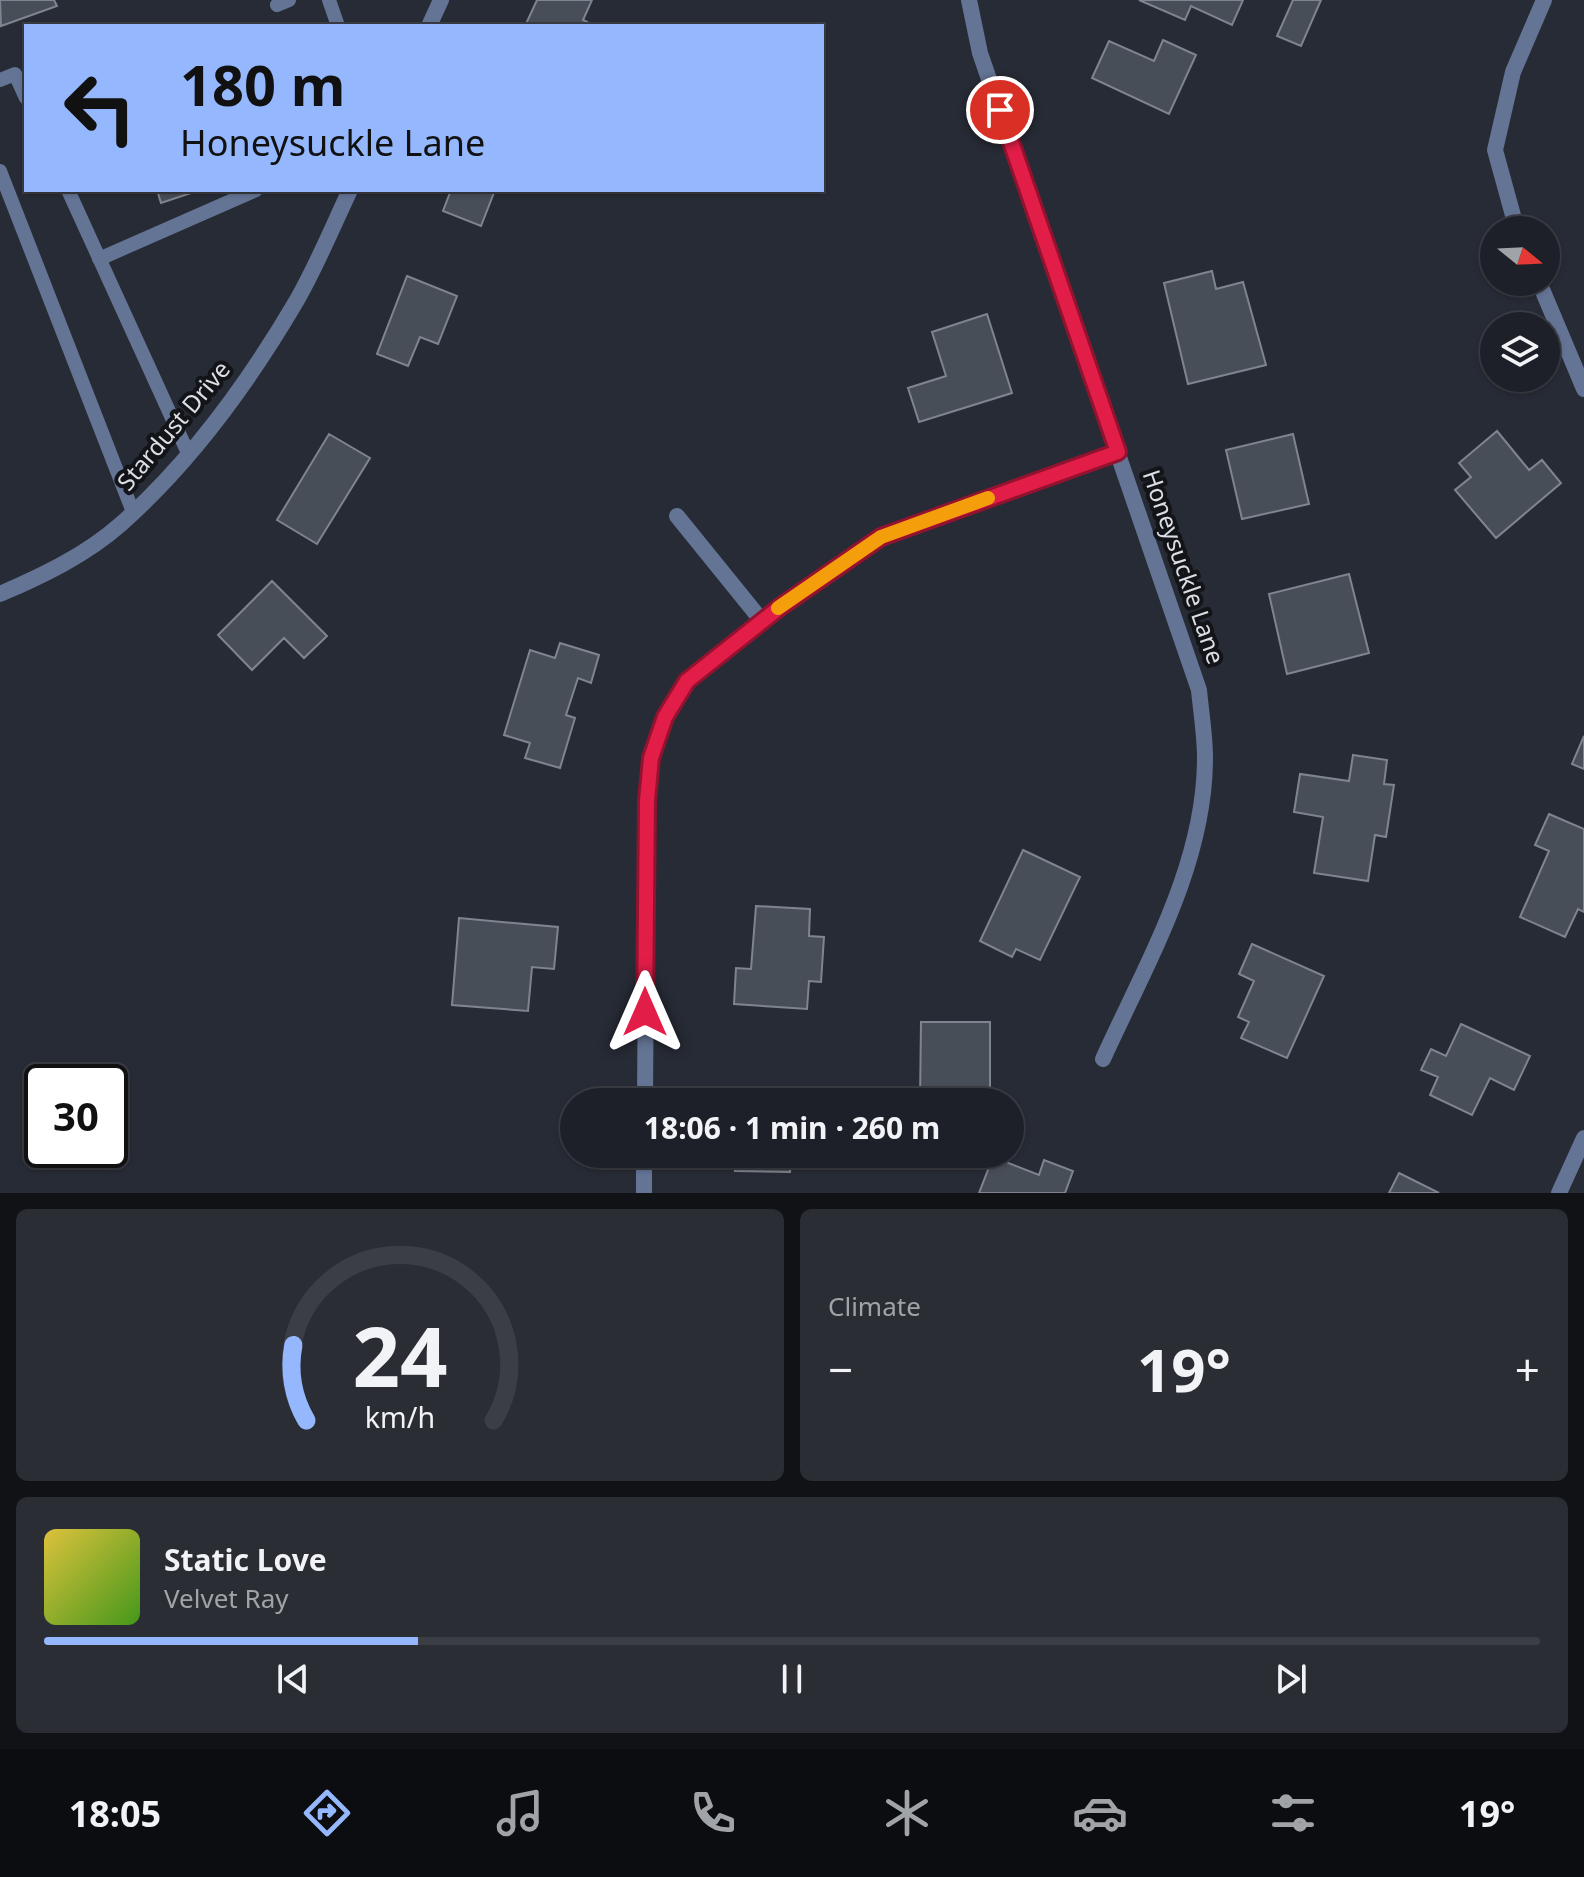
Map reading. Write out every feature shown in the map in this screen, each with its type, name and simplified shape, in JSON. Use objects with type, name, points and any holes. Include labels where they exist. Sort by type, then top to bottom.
[{"type":"street","name":"Honeysuckle Lane","points":[[969,0],[980,53],[1199,690],[1205,758],[1200,814],[1180,891],[1103,1059]]},
{"type":"street","points":[[1513,216],[1495,150],[1513,72],[1544,0]]},
{"type":"street","points":[[430,24],[438,1]]},
{"type":"street","name":"Stardust Drive","points":[[0,594],[52,572],[120,526],[188,453],[235,398],[298,297],[349,192]]},
{"type":"street","points":[[1545,296],[1584,389]]},
{"type":"street","points":[[645,1088],[647,801],[651,758],[665,717],[687,681],[762,621],[881,537],[1118,452]]},
{"type":"street","points":[[677,516],[762,621]]},
{"type":"street","points":[[1559,1193],[1584,1138]]},
{"type":"street","points":[[644,1168],[644,1193]]},
{"type":"lane","points":[[329,0],[337,24]]},
{"type":"lane","points":[[0,80],[15,74],[24,94]]},
{"type":"lane","points":[[0,171],[133,512]]},
{"type":"lane","points":[[69,192],[188,453]]},
{"type":"lane","points":[[99,259],[251,192]]},
{"type":"building","points":[[0,0],[54,0],[57,6],[1,26]]},
{"type":"building","points":[[537,0],[592,0],[583,20],[591,24],[526,24]]},
{"type":"building","points":[[1139,0],[1243,0],[1232,25],[1191,6],[1185,20]]},
{"type":"building","points":[[1293,0],[1321,0],[1301,46],[1277,36]]},
{"type":"building","points":[[1163,40],[1196,55],[1169,114],[1092,78],[1109,41],[1154,61]]},
{"type":"building","points":[[158,192],[194,192],[161,203]]},
{"type":"building","points":[[450,192],[494,192],[481,226],[443,211]]},
{"type":"building","points":[[1212,271],[1216,289],[1243,282],[1266,365],[1188,384],[1164,283]]},
{"type":"building","points":[[407,276],[457,296],[438,344],[420,337],[408,366],[377,354]]},
{"type":"building","points":[[987,314],[1012,393],[919,422],[908,388],[946,376],[932,332]]},
{"type":"building","points":[[1497,431],[1529,470],[1542,460],[1561,483],[1496,538],[1455,490],[1471,477],[1459,463]]},
{"type":"building","points":[[329,434],[370,458],[317,544],[277,520]]},
{"type":"building","points":[[1293,434],[1309,504],[1242,519],[1226,450]]},
{"type":"building","points":[[1349,574],[1369,653],[1287,674],[1269,594]]},
{"type":"building","points":[[272,581],[327,636],[304,658],[284,638],[252,670],[218,635]]},
{"type":"building","points":[[560,643],[599,655],[591,683],[578,678],[566,715],[575,718],[560,768],[525,758],[530,743],[504,735],[530,650],[555,658]]},
{"type":"building","points":[[1584,736],[1584,769],[1572,764]]},
{"type":"building","points":[[1353,755],[1387,760],[1384,784],[1394,785],[1386,837],[1375,835],[1368,881],[1314,873],[1323,817],[1294,812],[1300,774],[1349,781]]},
{"type":"building","points":[[1549,814],[1584,829],[1584,912],[1578,909],[1565,937],[1520,917],[1549,851],[1535,845]]},
{"type":"building","points":[[1023,850],[1080,877],[1040,960],[1016,949],[1012,957],[980,941]]},
{"type":"building","points":[[756,906],[810,909],[809,936],[824,937],[821,982],[809,981],[807,1009],[734,1004],[736,968],[751,969]]},
{"type":"building","points":[[459,918],[558,927],[554,969],[532,967],[528,1011],[452,1005]]},
{"type":"building","points":[[1252,944],[1324,976],[1287,1058],[1241,1038],[1249,1022],[1238,1017],[1254,981],[1239,974]]},
{"type":"building","points":[[921,1022],[990,1022],[990,1088],[920,1088]]},
{"type":"building","points":[[1461,1024],[1530,1056],[1514,1090],[1490,1078],[1472,1115],[1430,1095],[1438,1077],[1421,1070],[1431,1049],[1446,1056]]},
{"type":"building","points":[[737,1087],[824,1088],[737,1088]]},
{"type":"building","points":[[1044,1160],[1073,1171],[1065,1193],[979,1193],[989,1168],[1021,1168],[1039,1175]]},
{"type":"building","points":[[735,1168],[790,1168],[790,1172],[735,1171]]},
{"type":"building","points":[[1399,1173],[1439,1193],[1389,1193]]},
{"type":"slow traffic","points":[[778,608],[881,537],[988,498]]},
{"type":"route","points":[[645,1012],[647,801],[651,758],[665,717],[687,681],[780,607],[881,537],[1118,452],[1000,110]]}]
